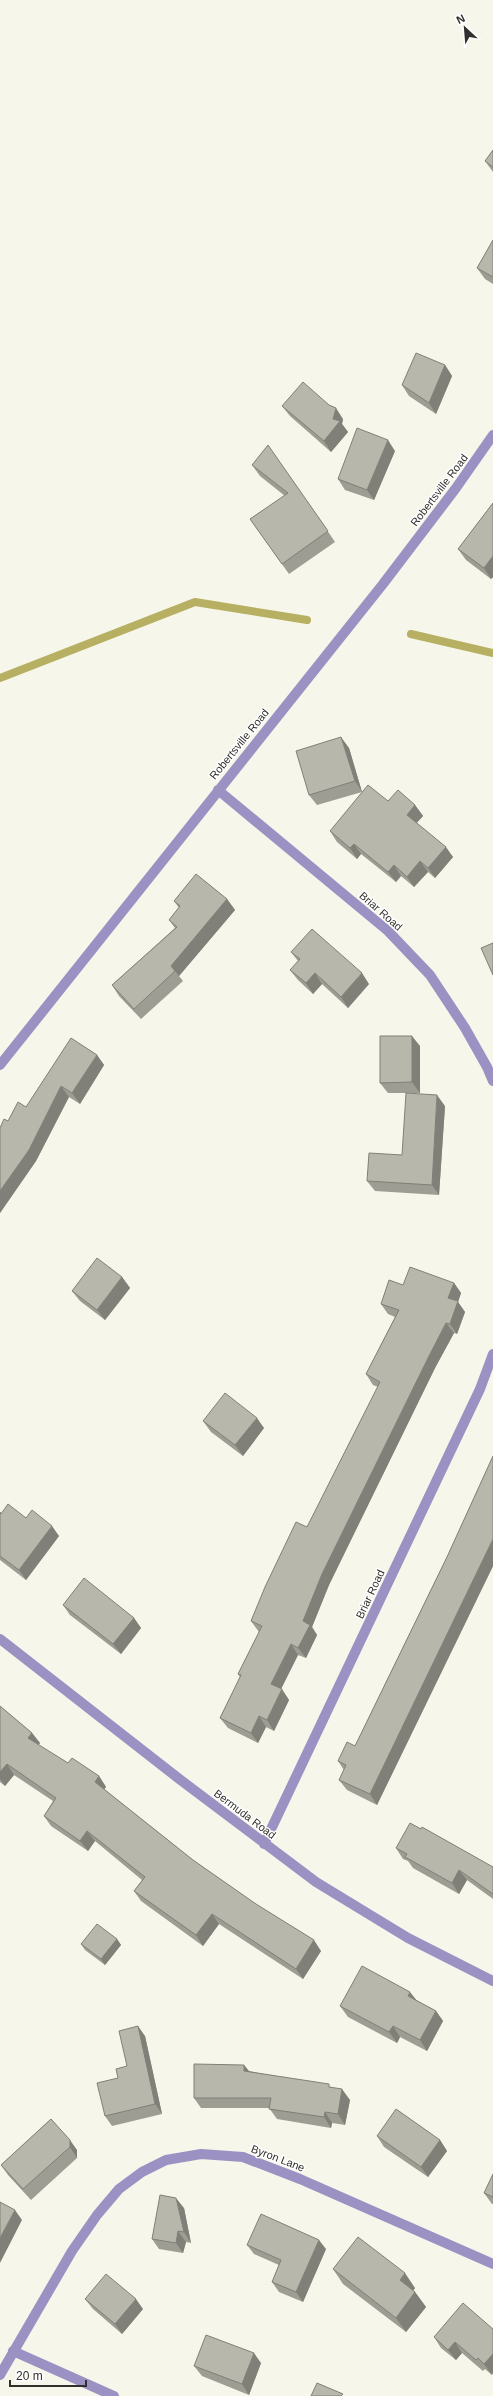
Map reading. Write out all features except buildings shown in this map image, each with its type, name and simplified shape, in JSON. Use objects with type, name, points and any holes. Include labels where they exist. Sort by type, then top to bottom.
[{"type":"street","name":"Robertsville Road","points":[[0,1065],[383,584],[456,488],[493,435]]},
{"type":"street","name":"Briar Road","points":[[218,790],[388,932],[430,975],[490,1065],[493,1081]]},
{"type":"street","name":"Briar Road","points":[[264,1844],[480,1389],[493,1354]]},
{"type":"street","name":"Bermuda Road","points":[[0,1639],[264,1844],[316,1882],[408,1938],[493,1981]]},
{"type":"street","name":"Byron Lane","points":[[0,2375],[72,2251],[96,2215],[125,2184],[142,2172],[173,2158],[201,2154],[243,2157],[300,2178],[493,2264]]},
{"type":"street","points":[[13,2351],[114,2396]]},
{"type":"waterway","points":[[0,678],[195,602],[307,620]]},
{"type":"waterway","points":[[411,634],[493,653]]}]
